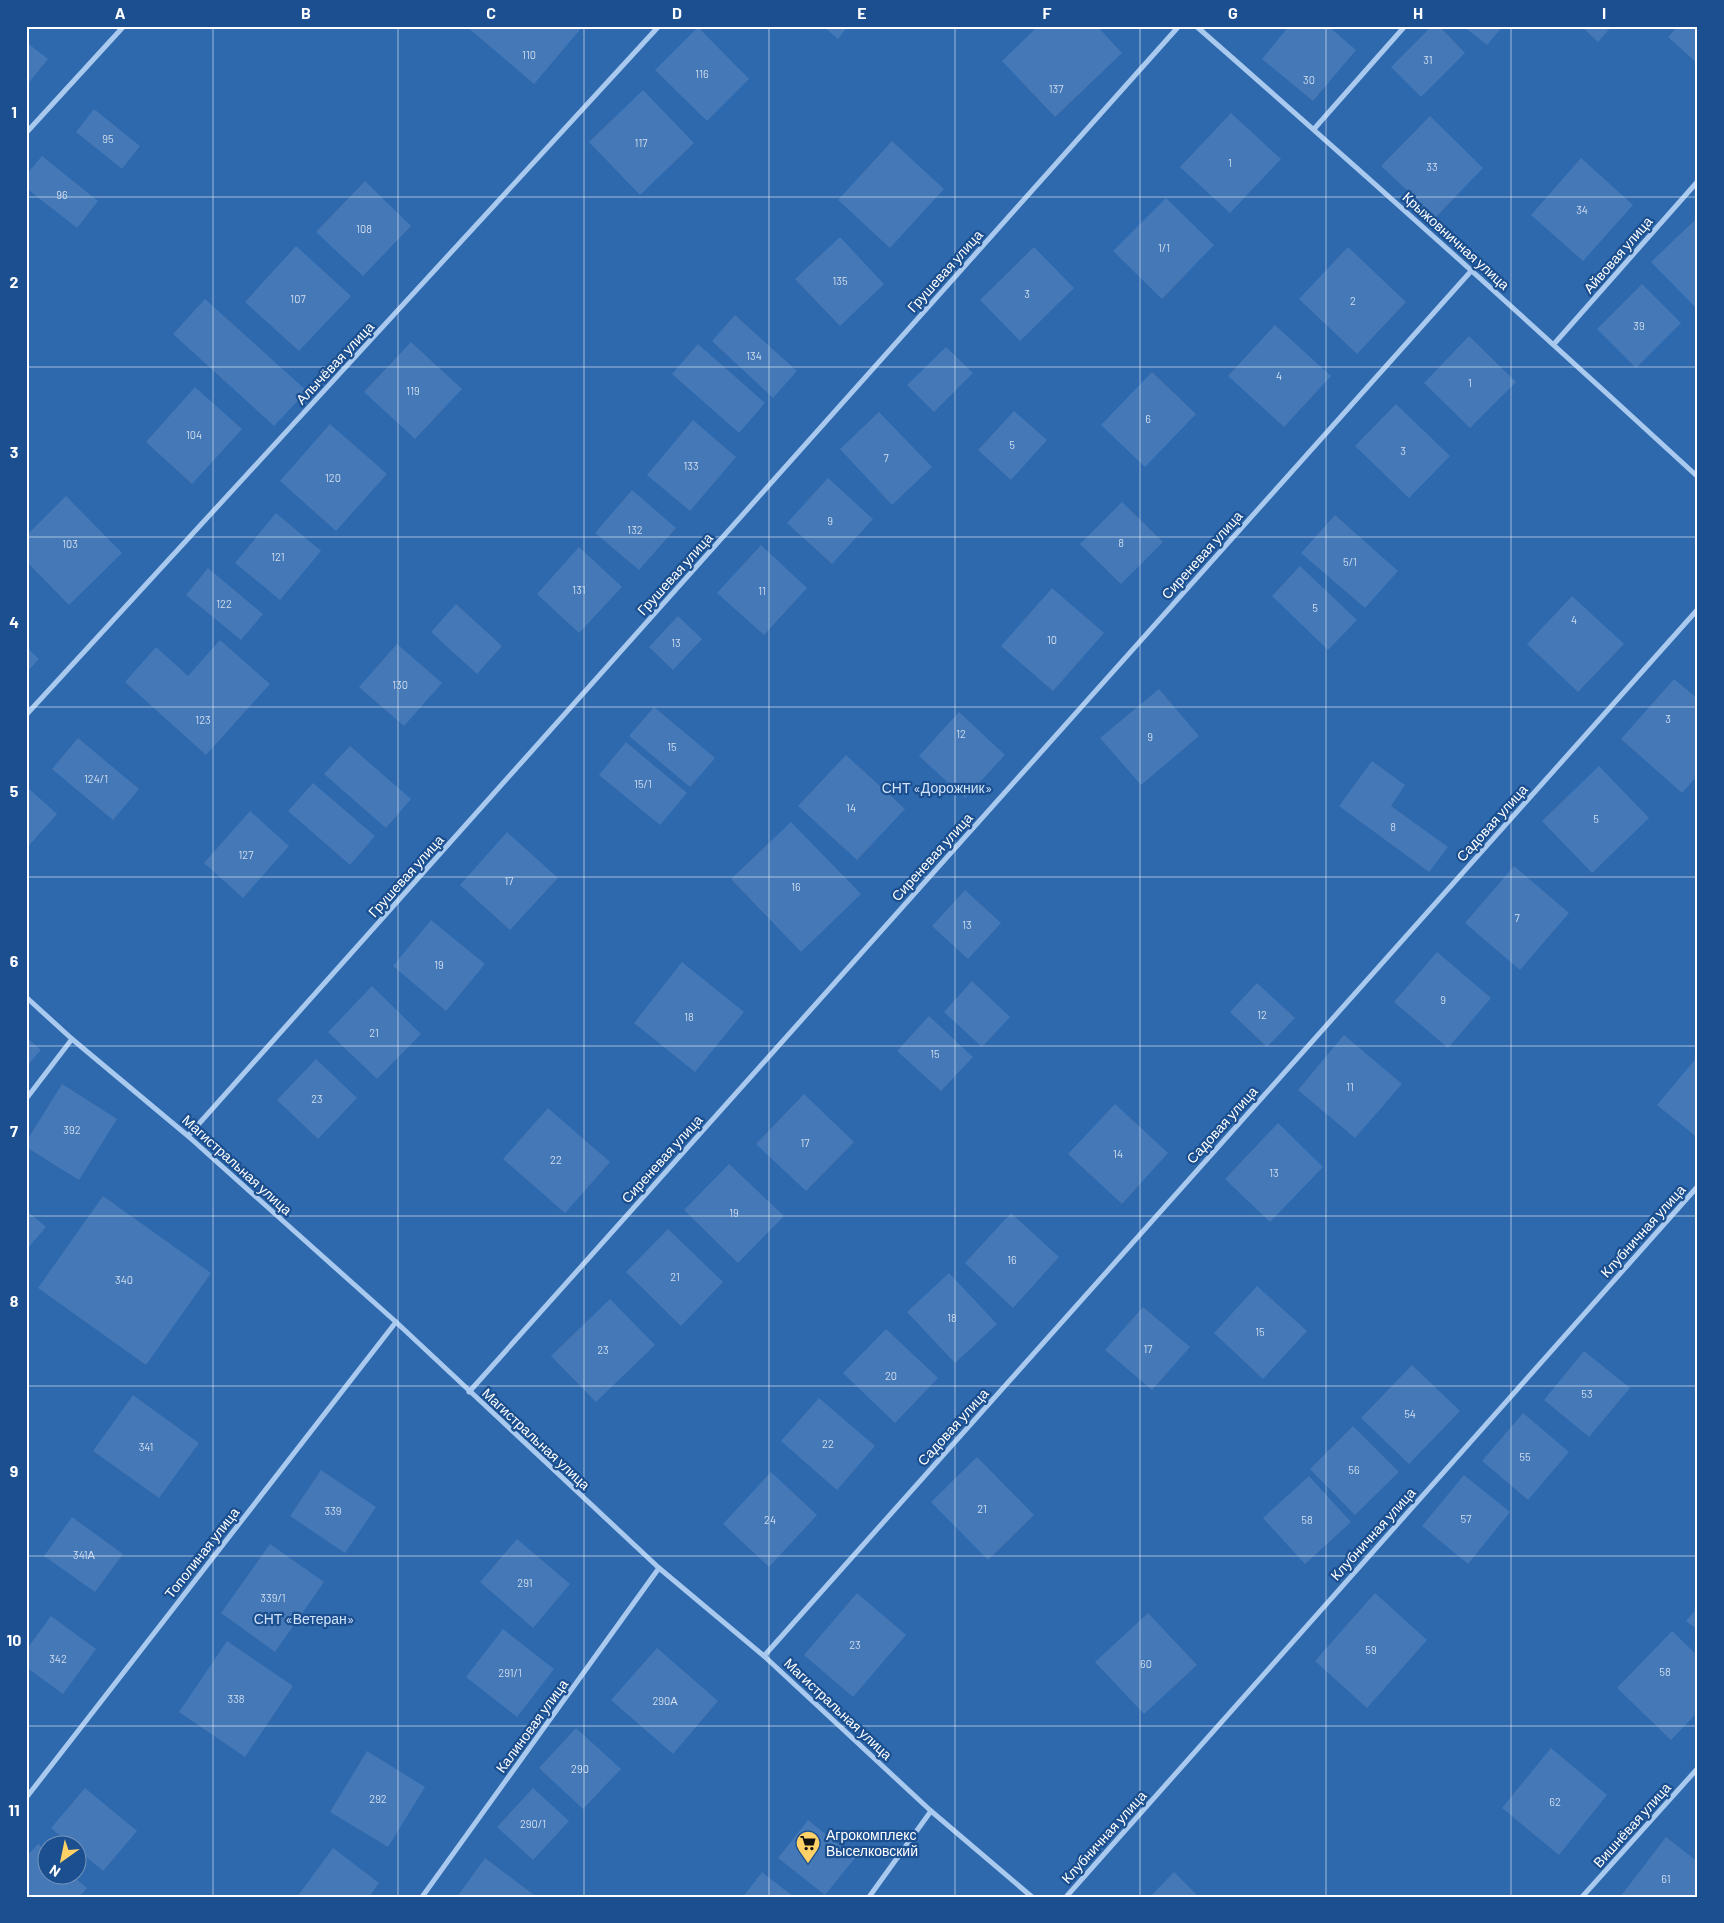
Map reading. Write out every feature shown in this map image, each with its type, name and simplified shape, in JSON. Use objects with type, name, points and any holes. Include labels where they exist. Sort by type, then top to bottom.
[{"type":"street","points":[[26,133],[124,26]]},
{"type":"street","name":"Алычёвая улица","points":[[26,714],[660,26]]},
{"type":"street","name":"Грушевая улица","points":[[188,1136],[1179,26]]},
{"type":"street","name":"Крыжовничная улица","points":[[1196,26],[1472,270],[1698,477]]},
{"type":"street","points":[[1314,129],[1405,26]]},
{"type":"street","name":"Айвовая улица","points":[[1554,344],[1698,181]]},
{"type":"street","name":"Сиреневая улица","points":[[469,1392],[1472,270]]},
{"type":"street","name":"Садовая улица","points":[[764,1656],[1698,609]]},
{"type":"street","name":"Магистральная улица","points":[[26,997],[72,1039],[188,1136],[396,1322],[659,1568],[764,1656],[931,1810],[1032,1897]]},
{"type":"street","points":[[26,1099],[72,1039]]},
{"type":"street","name":"Клубничная улица","points":[[1066,1897],[1698,1186]]},
{"type":"street","name":"Тополиная улица","points":[[26,1798],[396,1322]]},
{"type":"street","name":"Калиновая улица","points":[[422,1897],[659,1568]]},
{"type":"street","name":"Вишнёвая улица","points":[[1582,1897],[1698,1768]]},
{"type":"street","points":[[869,1897],[931,1810]]},
{"type":"green space","name":"СНТ «Дорожник»","points":[[26,26],[1698,26],[1698,1897],[26,1897]]},
{"type":"building","points":[[466,26],[583,26],[534,84]]},
{"type":"building","points":[[823,26],[848,26],[838,39]]},
{"type":"building","points":[[1038,26],[1097,26],[1122,53],[1055,117],[1002,61]]},
{"type":"building","points":[[1289,26],[1328,26],[1356,50],[1313,101],[1262,59]]},
{"type":"building","points":[[1432,26],[1439,26],[1465,53],[1421,97],[1391,67]]},
{"type":"building","points":[[1463,26],[1503,26],[1487,45]]},
{"type":"building","points":[[1581,26],[1612,26],[1598,42]]},
{"type":"building","points":[[1678,26],[1698,26],[1698,64],[1668,37]]},
{"type":"building","points":[[698,27],[749,79],[707,121],[655,70]]},
{"type":"building","points":[[26,42],[48,59],[26,86]]},
{"type":"building","points":[[643,90],[694,143],[640,195],[589,142]]},
{"type":"building","points":[[94,109],[140,146],[122,169],[76,132]]},
{"type":"building","points":[[1231,113],[1281,159],[1230,213],[1180,167]]},
{"type":"building","points":[[1430,116],[1483,168],[1436,217],[1381,166]]},
{"type":"building","points":[[892,141],[944,189],[890,248],[838,200]]},
{"type":"building","points":[[42,156],[98,201],[77,228],[26,188],[26,175]]},
{"type":"building","points":[[1581,158],[1633,205],[1583,261],[1531,215]]},
{"type":"building","points":[[365,181],[411,226],[363,276],[316,232]]},
{"type":"building","points":[[1166,198],[1214,245],[1162,299],[1113,251]]},
{"type":"building","points":[[1698,217],[1698,306],[1696,308],[1651,262]]},
{"type":"building","points":[[840,237],[884,284],[840,326],[795,279]]},
{"type":"building","points":[[296,246],[351,296],[299,351],[245,302]]},
{"type":"building","points":[[1034,247],[1074,288],[1020,341],[980,300]]},
{"type":"building","points":[[1348,247],[1406,302],[1357,354],[1299,299]]},
{"type":"building","points":[[1642,284],[1681,323],[1636,368],[1597,329]]},
{"type":"building","points":[[205,299],[307,391],[274,426],[173,334]]},
{"type":"building","points":[[735,315],[797,371],[773,398],[712,341]]},
{"type":"building","points":[[1275,325],[1331,376],[1284,427],[1228,376]]},
{"type":"building","points":[[1469,336],[1516,382],[1470,428],[1424,383]]},
{"type":"building","points":[[411,342],[462,389],[415,439],[364,392]]},
{"type":"building","points":[[698,344],[765,403],[739,433],[672,374]]},
{"type":"building","points":[[946,347],[973,373],[934,412],[907,385]]},
{"type":"building","points":[[1152,372],[1196,414],[1145,467],[1101,425]]},
{"type":"building","points":[[195,387],[242,429],[192,484],[146,442]]},
{"type":"building","points":[[1396,404],[1450,456],[1409,498],[1355,446]]},
{"type":"building","points":[[1014,411],[1047,440],[1011,480],[978,450]]},
{"type":"building","points":[[879,412],[932,467],[892,505],[840,449]]},
{"type":"building","points":[[693,420],[736,457],[690,511],[647,475]]},
{"type":"building","points":[[330,424],[387,474],[336,531],[280,481]]},
{"type":"building","points":[[828,478],[873,519],[832,564],[787,523]]},
{"type":"building","points":[[632,490],[676,528],[639,570],[595,533]]},
{"type":"building","points":[[66,496],[122,553],[69,605],[26,561],[26,536]]},
{"type":"building","points":[[1122,502],[1163,542],[1121,584],[1080,544]]},
{"type":"building","points":[[276,513],[321,551],[280,600],[235,563]]},
{"type":"building","points":[[1335,515],[1398,571],[1365,608],[1301,553]]},
{"type":"building","points":[[761,545],[807,588],[764,635],[717,593]]},
{"type":"building","points":[[579,547],[622,587],[579,633],[537,594]]},
{"type":"building","points":[[1300,566],[1357,620],[1328,650],[1272,596]]},
{"type":"building","points":[[208,568],[263,614],[241,640],[186,595]]},
{"type":"building","points":[[1052,588],[1104,633],[1053,691],[1001,646]]},
{"type":"building","points":[[1572,596],[1624,644],[1578,692],[1527,644]]},
{"type":"building","points":[[456,604],[502,646],[477,674],[431,632]]},
{"type":"building","points":[[678,616],[702,639],[673,670],[649,647]]},
{"type":"building","points":[[220,640],[270,684],[206,755],[125,682],[156,647],[188,676]]},
{"type":"building","points":[[397,644],[442,683],[404,726],[359,687]]},
{"type":"building","points":[[26,647],[39,659],[26,673]]},
{"type":"building","points":[[1674,679],[1698,699],[1698,775],[1682,793],[1621,739]]},
{"type":"building","points":[[1159,689],[1199,736],[1141,785],[1100,738]]},
{"type":"building","points":[[654,707],[715,758],[690,787],[629,736]]},
{"type":"building","points":[[959,712],[1005,755],[965,798],[919,756]]},
{"type":"building","points":[[78,738],[139,789],[113,820],[52,769]]},
{"type":"building","points":[[626,742],[687,793],[660,825],[599,775]]},
{"type":"building","points":[[350,746],[411,799],[386,828],[324,774]]},
{"type":"building","points":[[846,755],[905,809],[857,860],[798,806]]},
{"type":"building","points":[[1372,761],[1405,785],[1391,806],[1448,847],[1429,872],[1339,806]]},
{"type":"building","points":[[1599,766],[1649,818],[1592,873],[1542,821]]},
{"type":"building","points":[[313,783],[375,836],[350,865],[288,811]]},
{"type":"building","points":[[26,786],[57,814],[26,849]]},
{"type":"building","points":[[250,811],[289,846],[243,898],[204,863]]},
{"type":"building","points":[[791,822],[861,894],[801,952],[731,879]]},
{"type":"building","points":[[507,832],[558,878],[510,930],[460,885]]},
{"type":"building","points":[[1514,866],[1569,913],[1520,970],[1465,923]]},
{"type":"building","points":[[965,890],[1001,923],[968,959],[932,926]]},
{"type":"building","points":[[431,920],[485,964],[446,1011],[393,966]]},
{"type":"building","points":[[1437,952],[1491,998],[1448,1048],[1394,1002]]},
{"type":"building","points":[[682,962],[744,1012],[695,1072],[634,1023]]},
{"type":"building","points":[[972,981],[1010,1017],[982,1047],[944,1012]]},
{"type":"building","points":[[1257,983],[1295,1018],[1267,1047],[1230,1012]]},
{"type":"building","points":[[372,986],[421,1034],[377,1079],[328,1032]]},
{"type":"building","points":[[929,1016],[973,1057],[941,1091],[897,1051]]},
{"type":"building","points":[[1344,1035],[1402,1084],[1355,1138],[1298,1090]]},
{"type":"building","points":[[26,1037],[41,1050],[26,1067]]},
{"type":"building","points":[[1698,1056],[1698,1138],[1657,1105]]},
{"type":"building","points":[[316,1059],[357,1098],[318,1139],[277,1100]]},
{"type":"building","points":[[62,1084],[117,1119],[79,1180],[26,1147],[26,1142]]},
{"type":"building","points":[[804,1094],[854,1142],[806,1191],[756,1144]]},
{"type":"building","points":[[1115,1104],[1168,1153],[1122,1204],[1068,1154]]},
{"type":"building","points":[[548,1108],[610,1162],[565,1213],[503,1159]]},
{"type":"building","points":[[1278,1123],[1323,1167],[1270,1222],[1225,1179]]},
{"type":"building","points":[[729,1164],[784,1216],[738,1263],[684,1210]]},
{"type":"building","points":[[103,1196],[211,1273],[146,1365],[38,1288]]},
{"type":"building","points":[[26,1210],[46,1227],[26,1250]]},
{"type":"building","points":[[1011,1213],[1059,1257],[1013,1308],[965,1263]]},
{"type":"building","points":[[668,1229],[723,1282],[681,1326],[626,1272]]},
{"type":"building","points":[[949,1273],[997,1324],[955,1363],[907,1312]]},
{"type":"building","points":[[1257,1286],[1307,1331],[1263,1379],[1214,1333]]},
{"type":"building","points":[[610,1299],[655,1345],[596,1402],[551,1356]]},
{"type":"building","points":[[1143,1307],[1190,1347],[1152,1390],[1105,1350]]},
{"type":"building","points":[[886,1329],[938,1378],[895,1423],[843,1373]]},
{"type":"building","points":[[1584,1351],[1630,1388],[1589,1437],[1544,1400]]},
{"type":"building","points":[[1412,1365],[1460,1411],[1409,1464],[1361,1418]]},
{"type":"building","points":[[133,1395],[199,1443],[159,1498],[93,1451]]},
{"type":"building","points":[[819,1398],[875,1446],[837,1490],[781,1441]]},
{"type":"building","points":[[1523,1413],[1569,1452],[1528,1500],[1482,1461]]},
{"type":"building","points":[[1353,1426],[1399,1472],[1355,1515],[1310,1469]]},
{"type":"building","points":[[977,1457],[1034,1515],[988,1560],[931,1502]]},
{"type":"building","points":[[321,1470],[376,1507],[345,1553],[290,1516]]},
{"type":"building","points":[[771,1472],[817,1515],[769,1567],[723,1524]]},
{"type":"building","points":[[1464,1475],[1510,1512],[1468,1564],[1422,1526]]},
{"type":"building","points":[[1309,1476],[1351,1522],[1305,1564],[1263,1518]]},
{"type":"building","points":[[72,1517],[123,1554],[95,1592],[44,1556]]},
{"type":"building","points":[[517,1539],[570,1584],[533,1628],[480,1582]]},
{"type":"building","points":[[270,1544],[324,1582],[275,1652],[221,1613]]},
{"type":"building","points":[[857,1593],[906,1635],[853,1697],[804,1655]]},
{"type":"building","points":[[1375,1593],[1427,1640],[1367,1708],[1315,1661]]},
{"type":"building","points":[[1698,1607],[1698,1630],[1686,1621]]},
{"type":"building","points":[[1148,1613],[1197,1665],[1144,1714],[1095,1662]]},
{"type":"building","points":[[51,1616],[96,1649],[63,1694],[26,1667],[26,1650]]},
{"type":"building","points":[[503,1629],[554,1669],[517,1717],[466,1677]]},
{"type":"building","points":[[1672,1631],[1698,1656],[1698,1712],[1671,1740],[1617,1688]]},
{"type":"building","points":[[227,1641],[293,1686],[245,1757],[179,1712]]},
{"type":"building","points":[[657,1648],[718,1701],[673,1754],[611,1700]]},
{"type":"building","points":[[576,1728],[621,1769],[583,1809],[539,1768]]},
{"type":"building","points":[[1551,1748],[1607,1795],[1559,1855],[1502,1808]]},
{"type":"building","points":[[367,1751],[425,1787],[388,1847],[330,1812]]},
{"type":"building","points":[[85,1788],[137,1831],[103,1871],[88,1858],[88,1836],[60,1836],[51,1828]]},
{"type":"building","points":[[533,1788],[569,1821],[533,1860],[497,1827]]},
{"type":"building","points":[[808,1820],[855,1858],[825,1895],[778,1858]]},
{"type":"building","points":[[1666,1837],[1698,1862],[1698,1897],[1620,1897]]},
{"type":"building","points":[[38,1844],[38,1886],[85,1886],[87,1888],[79,1897],[30,1897],[26,1894],[26,1857]]},
{"type":"building","points":[[333,1848],[379,1883],[369,1897],[297,1897]]},
{"type":"building","points":[[485,1858],[534,1895],[533,1897],[457,1897]]},
{"type":"building","points":[[762,1872],[794,1897],[743,1897]]},
{"type":"building","points":[[1174,1872],[1199,1897],[1150,1897]]},
{"type":"place","name":"Агрокомплекс Выселковский","points":[[808,1864]]},
{"type":"park label","name":"СНТ «Ветеран»","points":[[304,1619]]}]
